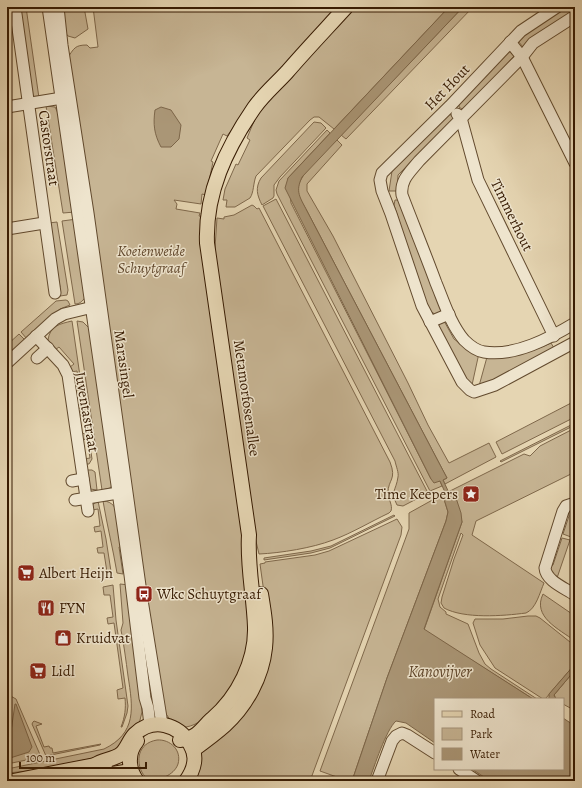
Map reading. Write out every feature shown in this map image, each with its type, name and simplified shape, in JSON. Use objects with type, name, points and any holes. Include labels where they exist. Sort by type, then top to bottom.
[{"type":"main road","name":"Metamorfosenallee","points":[[186,741],[218,714],[234,694],[246,671],[253,647],[255,628],[248,551],[249,535],[211,265],[216,210],[233,144],[255,108],[346,7]]},
{"type":"main road","name":"Metamorfosenallee","points":[[186,741],[220,729],[236,714],[252,690],[262,666],[265,648],[265,626],[257,557],[249,535]]},
{"type":"main road","points":[[130,765],[135,734],[151,728],[172,727],[186,741],[195,760],[194,766],[186,781]]},
{"type":"main road","points":[[176,781],[185,771],[188,761],[186,741]]},
{"type":"main road","points":[[13,781],[95,765],[103,760],[116,757],[130,765]]},
{"type":"main road","points":[[80,781],[106,775],[130,765]]},
{"type":"main road","points":[[80,781],[111,781]]},
{"type":"street","name":"Castorstraat","points":[[15,7],[55,293]]},
{"type":"street","name":"Marasingel","points":[[48,7],[66,97],[96,306],[122,492],[130,575],[145,698],[143,708],[151,728]]},
{"type":"street","name":"Marasingel","points":[[58,7],[66,97]]},
{"type":"street","name":"Het Hout","points":[[557,7],[521,32],[510,42],[450,106],[382,173],[380,180],[382,191],[418,294],[430,322],[462,382],[470,390],[474,392],[495,384],[575,342]]},
{"type":"street","name":"Het Hout","points":[[402,195],[401,186],[419,161],[522,57],[533,43],[575,16]]},
{"type":"street","points":[[510,42],[522,57],[575,163]]},
{"type":"street","points":[[7,107],[66,97]]},
{"type":"street","name":"Timmerhout","points":[[450,106],[461,118],[478,180],[554,336]]},
{"type":"street","points":[[386,200],[402,195],[454,326],[465,341],[474,348],[483,352],[502,353],[519,349],[554,336],[575,323]]},
{"type":"street","points":[[7,229],[44,223]]},
{"type":"street","points":[[7,363],[55,319],[64,314],[96,306]]},
{"type":"street","points":[[430,322],[449,314]]},
{"type":"street","name":"Juventastraat","points":[[36,336],[63,365],[68,375],[88,511]]},
{"type":"street","points":[[37,358],[48,348]]},
{"type":"street","points":[[72,481],[83,479]]},
{"type":"street","points":[[75,500],[122,492]]},
{"type":"street","name":"Marasingel","points":[[122,492],[142,600],[151,728]]},
{"type":"street","points":[[575,503],[566,506],[545,568],[549,578],[575,595]]},
{"type":"street","points":[[378,781],[392,741],[396,736],[402,733],[407,735],[434,752]]},
{"type":"street","points":[[460,770],[477,781]]},
{"type":"green space","points":[[17,7],[26,7],[39,98],[30,96]]},
{"type":"green space","points":[[61,7],[84,7],[88,29],[75,38],[68,36],[63,30]]},
{"type":"green space","name":"Koeienweide Schuytgraaf","points":[[93,7],[340,7],[251,104],[227,136],[223,134],[211,161],[213,162],[206,195],[202,194],[201,204],[174,200],[177,204],[176,209],[200,213],[199,216],[205,217],[243,525],[249,633],[241,666],[227,692],[203,718],[194,725],[186,727],[171,721],[162,708],[67,59],[77,47],[87,45],[90,48],[98,47]]},
{"type":"green space","points":[[352,7],[449,7],[334,129],[319,117],[314,117],[256,176],[250,198],[235,207],[226,207],[227,200],[223,200],[225,189],[236,164],[238,165],[250,140],[247,138],[257,114]]},
{"type":"green space","points":[[463,7],[473,7],[346,139],[341,135]]},
{"type":"green space","points":[[567,7],[575,7],[575,10],[530,39],[523,47],[518,41],[529,31]]},
{"type":"green space","points":[[513,50],[514,56],[466,107],[462,109],[459,107],[459,103],[509,51]]},
{"type":"green space","points":[[46,106],[55,107],[61,119],[75,212],[63,213]]},
{"type":"green space","points":[[449,114],[455,117],[398,175],[397,191],[389,191],[392,171]]},
{"type":"green space","points":[[314,122],[321,123],[326,128],[280,177],[274,185],[273,198],[262,205],[257,192],[261,178]]},
{"type":"green space","points":[[327,130],[330,133],[288,178],[291,203],[431,479],[440,481],[442,486],[430,491],[277,194],[276,190],[279,181]]},
{"type":"green space","points":[[337,140],[342,145],[307,184],[307,191],[333,236],[428,425],[449,463],[489,443],[496,457],[445,484],[443,480],[447,478],[299,196],[299,185],[302,178],[313,164]]},
{"type":"green space","points":[[276,199],[428,493],[403,506],[397,505],[394,497],[398,475],[395,461],[263,206]]},
{"type":"green space","points":[[395,200],[400,200],[441,310],[436,315],[429,310],[394,205]]},
{"type":"green space","points":[[252,205],[257,209],[259,208],[390,462],[393,472],[388,488],[388,495],[391,504],[391,511],[389,513],[325,543],[296,550],[259,554],[255,537],[216,266],[215,248],[217,218],[224,219],[224,217],[234,215]]},
{"type":"green space","points":[[77,219],[87,295],[83,300],[75,304],[62,221]]},
{"type":"green space","points":[[57,222],[68,290],[67,295],[60,296],[57,288],[60,287],[49,223]]},
{"type":"green space","points":[[66,300],[70,305],[60,309],[27,339],[21,332],[56,301]]},
{"type":"green space","points":[[72,321],[92,459],[89,464],[85,464],[84,459],[90,458],[87,439],[81,440],[81,434],[86,433],[84,415],[77,415],[76,409],[83,408],[80,390],[74,390],[73,384],[79,383],[77,371],[71,372],[70,367],[74,364],[59,347],[55,350],[48,340],[49,335],[56,326]]},
{"type":"green space","points":[[77,321],[83,322],[90,329],[114,483],[110,488],[102,490]]},
{"type":"green space","points":[[444,321],[454,339],[471,352],[479,353],[472,385],[466,378],[439,328],[438,325],[440,322]]},
{"type":"green space","points":[[19,334],[25,340],[9,355],[7,355],[7,345]]},
{"type":"green space","points":[[551,343],[554,348],[479,386],[487,357],[512,356]]},
{"type":"green space","points":[[575,401],[575,417],[502,454],[496,442]]},
{"type":"green space","points":[[575,423],[575,425],[501,462],[500,461]]},
{"type":"green space","points":[[575,428],[575,472],[476,521],[472,535],[544,583],[532,608],[526,613],[484,616],[462,614],[444,608],[441,603],[442,597],[463,535],[461,533],[438,599],[440,607],[446,612],[446,614],[468,624],[479,653],[485,664],[535,698],[531,698],[424,630],[462,522],[455,495],[450,495],[448,492],[524,454],[530,456],[540,446]]},
{"type":"green space","points":[[86,470],[92,470],[95,472],[97,490],[90,489]]},
{"type":"green space","points":[[445,493],[447,497],[444,499],[448,512],[446,521],[387,678],[352,781],[320,771],[409,529],[409,513]]},
{"type":"green space","points":[[98,501],[112,578],[102,579],[101,573],[107,572],[104,553],[98,553],[97,548],[103,547],[101,531],[95,532],[94,527],[100,526],[98,509],[92,510],[92,505]]},
{"type":"green space","points":[[103,501],[109,502],[114,506],[119,518],[123,546],[119,547],[123,574],[117,573]]},
{"type":"green space","points":[[575,508],[575,525],[571,537],[563,534],[569,516],[567,511]]},
{"type":"green space","points":[[394,515],[395,516],[330,548],[311,553],[264,560],[264,558],[311,551],[331,546]]},
{"type":"green space","points":[[397,519],[402,527],[401,535],[310,781],[189,781],[200,753],[219,735],[265,600],[260,564],[315,555],[329,551]]},
{"type":"green space","points":[[562,538],[570,540],[557,578],[551,574],[550,567],[553,565]]},
{"type":"green space","points":[[120,584],[129,585],[142,712],[139,724],[123,746],[109,755],[29,771],[7,773],[7,769],[104,749],[115,743],[127,727],[130,718],[131,699],[121,630],[123,623]]},
{"type":"green space","points":[[113,585],[116,620],[128,706],[122,727],[125,712],[125,698],[118,699],[117,690],[123,688],[114,623],[108,624],[107,618],[113,617],[110,595],[104,595],[103,587]]},
{"type":"green space","points":[[543,594],[575,616],[575,641],[555,627],[544,616],[541,609]]},
{"type":"green space","points":[[536,616],[575,646],[575,664],[546,698],[541,698],[495,668],[480,645],[473,623],[475,619],[503,619]]},
{"type":"green space","points":[[575,670],[575,708],[572,709],[564,705],[564,698],[556,698],[554,695]]},
{"type":"green space","points":[[7,694],[16,699],[41,757],[7,764]]},
{"type":"green space","points":[[34,721],[42,724],[36,726],[44,747],[49,746],[52,748],[53,753],[101,744],[46,756],[32,724]]},
{"type":"green space","points":[[157,740],[166,741],[174,746],[177,750],[179,759],[173,772],[160,781],[153,781],[147,778],[142,772],[139,765],[139,757],[147,743]]},
{"type":"water","name":"Kanovijver","points":[[449,7],[463,7],[302,177],[299,187],[299,194],[447,478],[443,480],[450,495],[455,495],[461,513],[462,522],[424,629],[531,698],[434,698],[434,742],[406,723],[396,721],[384,740],[369,781],[352,781],[387,678],[446,521],[448,512],[444,499],[447,497],[440,481],[434,483],[431,479],[285,188],[288,178]]},
{"type":"water","points":[[161,107],[171,110],[181,125],[179,139],[171,147],[161,147],[155,133],[155,110]]},
{"type":"water","points":[[575,664],[575,670],[554,695],[556,698],[549,698],[549,694]]},
{"type":"water","points":[[15,704],[32,747],[29,752],[7,759]]},
{"type":"water","points":[[564,719],[575,726],[575,781],[490,781],[474,770],[564,770]]},
{"type":"place","name":"Time Keepers","points":[[471,494]]},
{"type":"place","name":"Albert Heijn","points":[[26,573]]},
{"type":"place","name":"Wkc Schuytgraaf","points":[[144,594]]},
{"type":"place","name":"FYN","points":[[46,608]]},
{"type":"place","name":"Kruidvat","points":[[63,638]]},
{"type":"place","name":"Lidl","points":[[38,671]]}]
